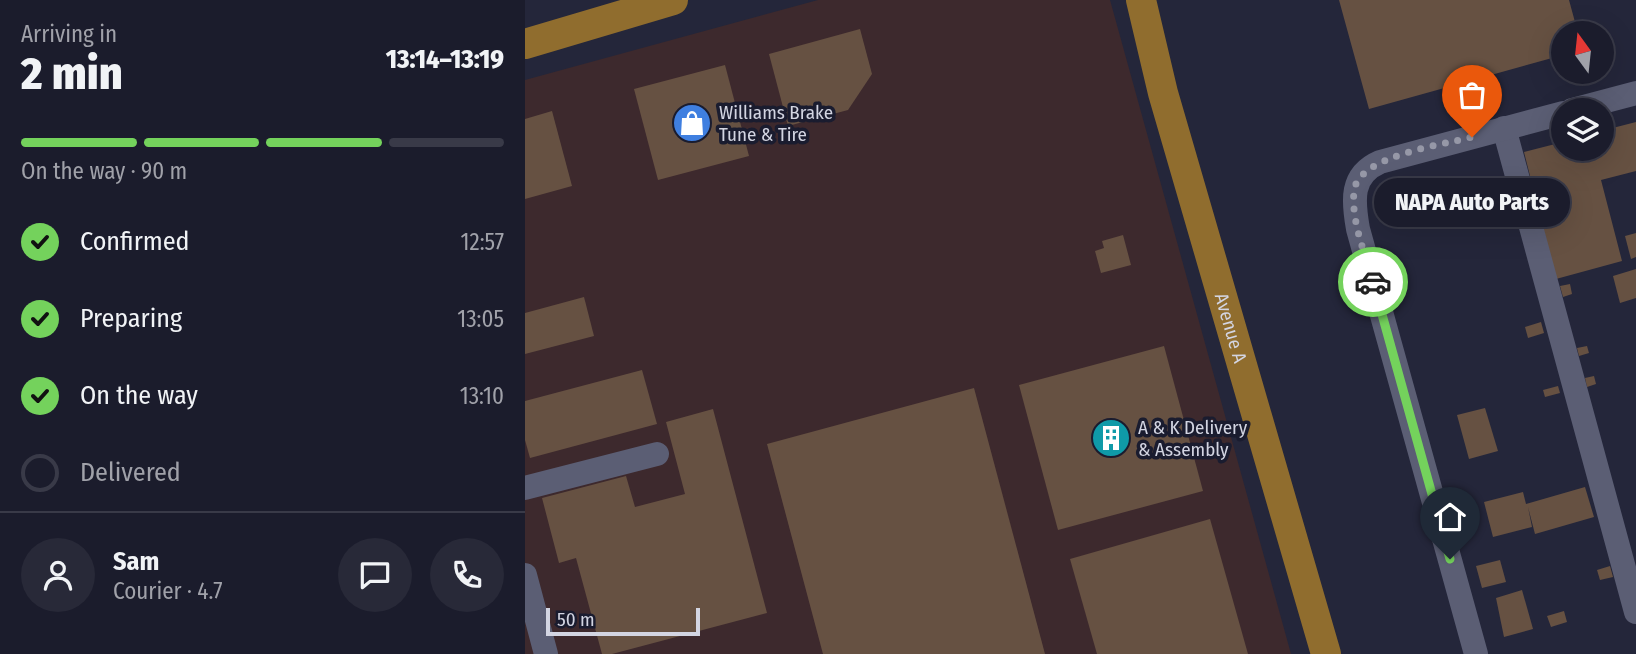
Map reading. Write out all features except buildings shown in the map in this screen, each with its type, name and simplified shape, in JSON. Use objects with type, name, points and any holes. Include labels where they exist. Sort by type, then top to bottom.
[{"type":"main road","points":[[525,44],[673,0]]},
{"type":"main road","name":"Avenue A","points":[[1141,0],[1163,93],[1326,654]]},
{"type":"street","points":[[1614,99],[1636,93]]},
{"type":"street","points":[[1476,654],[1358,229],[1356,184],[1361,173],[1380,162],[1551,116]]},
{"type":"street","points":[[1504,128],[1636,612]]},
{"type":"street","points":[[525,488],[657,454]]},
{"type":"street","points":[[525,575],[546,654]]},
{"type":"shaded area","points":[[818,0],[1110,0],[1291,654],[525,654],[525,80]]},
{"type":"way so far","points":[[1373,282],[1355,214],[1354,191],[1361,173],[1380,162],[1472,137]]},
{"type":"place","name":"Williams Brake Tune & Tire","points":[[692,123]]},
{"type":"place","name":"NAPA Auto Parts","points":[[1472,137]]},
{"type":"place","name":"A & K Delivery & Assembly","points":[[1111,438]]},
{"type":"route","points":[[1373,282],[1450,559]]}]
